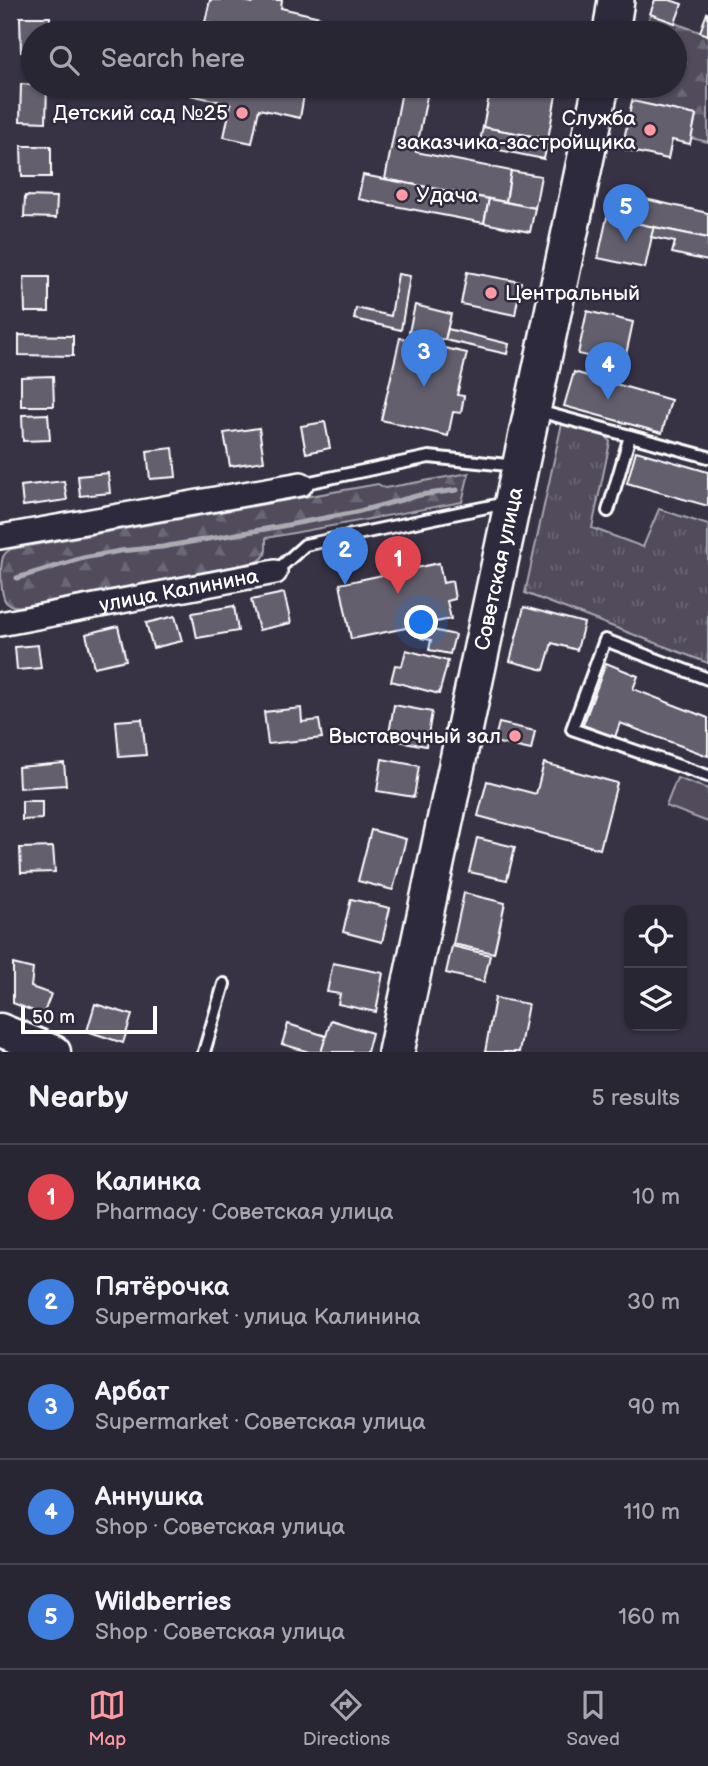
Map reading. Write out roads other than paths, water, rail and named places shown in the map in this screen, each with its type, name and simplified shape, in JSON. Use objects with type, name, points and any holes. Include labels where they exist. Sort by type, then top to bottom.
[{"type":"main road","points":[[613,21],[616,0]]},
{"type":"main road","name":"Советская улица","points":[[396,1052],[598,98]]},
{"type":"street","points":[[0,537],[301,484]]},
{"type":"street","name":"улица Калинина","points":[[0,624],[275,572]]},
{"type":"street","points":[[0,1030],[54,1052]]},
{"type":"lane","points":[[532,410],[708,457]]},
{"type":"lane","points":[[608,511],[630,436]]},
{"type":"lane","points":[[301,484],[429,457],[520,467]]},
{"type":"lane","name":"улица Калинина","points":[[275,572],[305,545],[512,502]]},
{"type":"lane","points":[[708,679],[605,640],[572,729],[708,776]]},
{"type":"lane","points":[[204,1052],[224,984]]},
{"type":"waterway","points":[[17,578],[83,558],[277,527],[356,512],[420,495],[457,490]]},
{"type":"place","name":"Детский сад №25","points":[[242,113]]},
{"type":"place","name":"Служба заказчика-застройщика","points":[[650,130]]},
{"type":"place","name":"Удача","points":[[402,195]]},
{"type":"place","name":"Wildberries","points":[[626,242]]},
{"type":"place","name":"Центральный","points":[[491,293]]},
{"type":"place","name":"Арбат","points":[[424,387]]},
{"type":"place","name":"Аннушка","points":[[608,400]]},
{"type":"place","name":"Пятёрочка","points":[[345,585]]},
{"type":"place","name":"Калинка","points":[[398,594]]},
{"type":"place","name":"Выставочный зал","points":[[515,736]]}]
